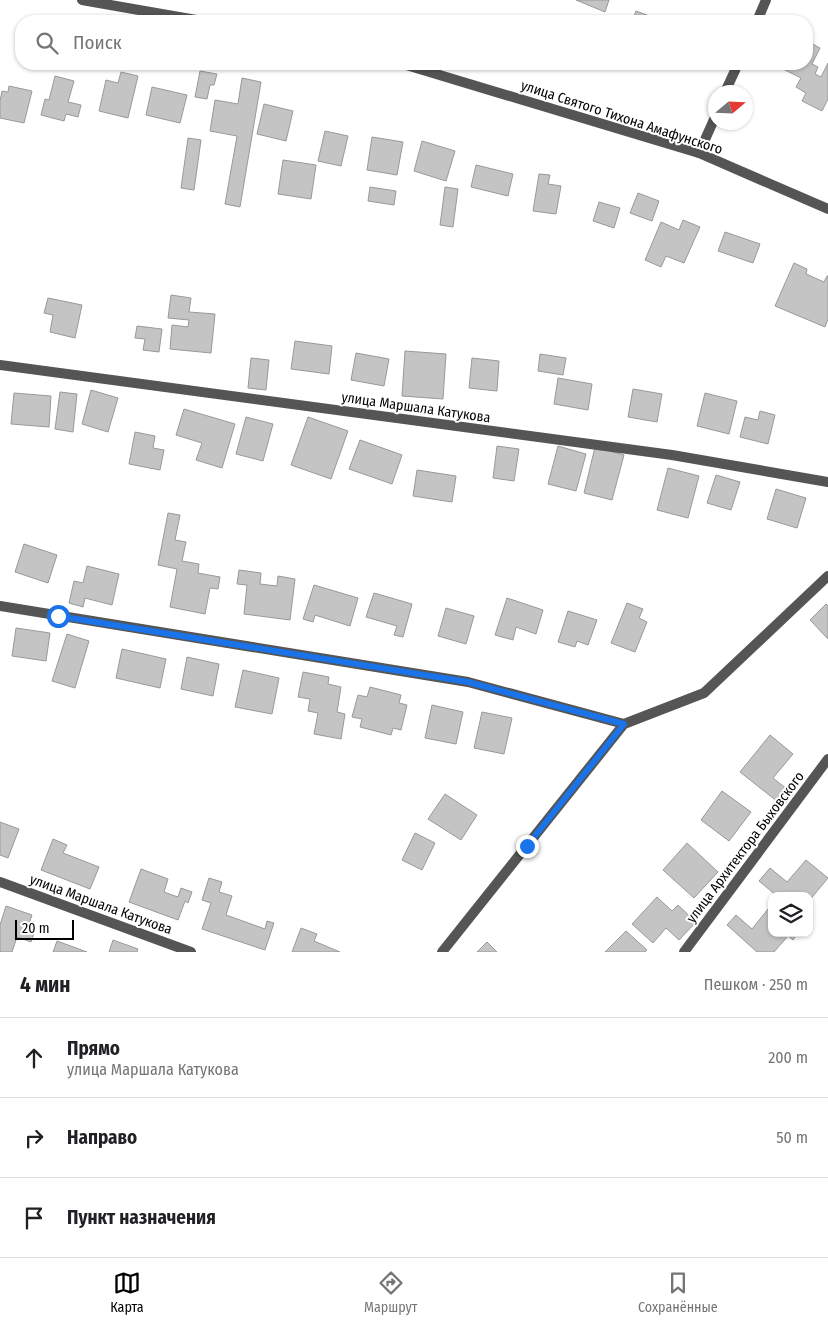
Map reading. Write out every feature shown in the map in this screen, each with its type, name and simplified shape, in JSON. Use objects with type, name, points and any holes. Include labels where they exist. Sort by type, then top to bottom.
[{"type":"street","points":[[82,0],[168,15]]},
{"type":"street","points":[[760,15],[766,0]]},
{"type":"street","name":"улица Святого Тихона Амафунского","points":[[423,70],[698,153],[828,209]]},
{"type":"street","points":[[728,85],[735,70]]},
{"type":"street","points":[[698,153],[709,130]]},
{"type":"street","name":"улица Маршала Катукова","points":[[0,365],[662,454],[828,482]]},
{"type":"street","points":[[442,952],[624,724],[704,693],[828,576]]},
{"type":"street","points":[[0,606],[468,682],[624,724]]},
{"type":"street","name":"улица Архитектора Быховского","points":[[684,952],[828,759]]},
{"type":"street","name":"улица Маршала Катукова","points":[[0,882],[192,952]]},
{"type":"building","points":[[576,0],[609,0],[605,12]]},
{"type":"building","points":[[636,11],[647,15],[634,15]]},
{"type":"building","points":[[813,44],[820,48],[813,62]]},
{"type":"building","points":[[828,63],[828,99],[822,111],[802,101],[806,93],[796,87],[801,78],[785,70],[813,70],[813,64],[818,67],[815,74],[821,77]]},
{"type":"building","points":[[200,71],[217,74],[214,85],[210,85],[207,99],[195,97]]},
{"type":"building","points":[[121,72],[138,76],[128,118],[99,111],[106,80],[118,83]]},
{"type":"building","points":[[55,76],[74,81],[68,102],[81,105],[78,117],[66,114],[64,121],[41,115],[45,99],[49,100]]},
{"type":"building","points":[[242,78],[261,82],[240,207],[225,204],[237,136],[210,131],[215,100],[238,104]]},
{"type":"building","points":[[9,86],[32,91],[24,123],[0,118],[2,91],[8,92]]},
{"type":"building","points":[[152,87],[187,95],[180,123],[146,115]]},
{"type":"building","points":[[264,104],[293,111],[286,141],[257,134]]},
{"type":"building","points":[[325,131],[348,136],[341,166],[318,161]]},
{"type":"building","points":[[372,137],[403,142],[397,175],[367,170]]},
{"type":"building","points":[[188,138],[201,140],[194,190],[181,188]]},
{"type":"building","points":[[422,141],[455,151],[446,181],[414,171]]},
{"type":"building","points":[[283,160],[316,165],[311,199],[278,194]]},
{"type":"building","points":[[476,165],[513,174],[508,196],[471,187]]},
{"type":"building","points":[[539,174],[550,175],[548,184],[561,186],[556,214],[533,211]]},
{"type":"building","points":[[370,187],[396,191],[394,205],[368,201]]},
{"type":"building","points":[[445,187],[458,189],[453,227],[440,225]]},
{"type":"building","points":[[638,193],[659,201],[652,221],[630,213]]},
{"type":"building","points":[[599,202],[620,208],[614,228],[593,221]]},
{"type":"building","points":[[683,220],[700,227],[684,263],[666,256],[661,267],[645,260],[661,222],[679,230]]},
{"type":"building","points":[[725,232],[760,244],[753,263],[718,251]]},
{"type":"building","points":[[794,263],[807,269],[806,274],[824,282],[828,276],[828,319],[825,327],[775,306]]},
{"type":"building","points":[[171,295],[191,298],[189,312],[215,314],[211,353],[170,349],[172,325],[188,327],[189,320],[168,318]]},
{"type":"building","points":[[48,298],[82,305],[75,338],[50,332],[53,315],[44,313]]},
{"type":"building","points":[[137,326],[162,329],[159,352],[143,350],[145,339],[135,338]]},
{"type":"building","points":[[295,341],[332,346],[329,374],[291,369]]},
{"type":"building","points":[[405,351],[446,354],[443,399],[402,396]]},
{"type":"building","points":[[356,353],[389,359],[384,386],[351,380]]},
{"type":"building","points":[[540,354],[566,358],[563,375],[538,371]]},
{"type":"building","points":[[251,358],[269,360],[266,390],[248,388]]},
{"type":"building","points":[[472,358],[499,361],[497,391],[469,388]]},
{"type":"building","points":[[558,378],[592,384],[588,410],[554,404]]},
{"type":"building","points":[[633,389],[662,394],[657,422],[628,417]]},
{"type":"building","points":[[91,390],[118,398],[108,432],[82,424]]},
{"type":"building","points":[[60,392],[77,394],[73,432],[55,429]]},
{"type":"building","points":[[14,393],[51,396],[49,427],[11,424]]},
{"type":"building","points":[[705,393],[737,401],[729,434],[697,426]]},
{"type":"building","points":[[184,409],[235,424],[222,468],[196,460],[202,443],[176,435]]},
{"type":"building","points":[[760,411],[775,415],[768,444],[740,437],[745,417],[758,420]]},
{"type":"building","points":[[246,417],[273,424],[263,461],[236,454]]},
{"type":"building","points":[[308,417],[348,431],[331,479],[291,465]]},
{"type":"building","points":[[135,432],[155,436],[153,448],[164,450],[160,470],[129,464]]},
{"type":"building","points":[[360,440],[402,455],[392,484],[349,469]]},
{"type":"building","points":[[497,446],[519,449],[514,481],[493,478]]},
{"type":"building","points":[[558,446],[586,454],[576,491],[548,484]]},
{"type":"building","points":[[595,447],[624,455],[612,500],[584,493]]},
{"type":"building","points":[[668,468],[699,476],[688,518],[657,510]]},
{"type":"building","points":[[417,470],[456,476],[452,502],[413,496]]},
{"type":"building","points":[[716,475],[740,482],[731,510],[707,503]]},
{"type":"building","points":[[776,489],[806,498],[797,528],[767,519]]},
{"type":"building","points":[[168,513],[180,515],[175,540],[186,542],[182,561],[199,564],[198,573],[220,577],[218,589],[210,588],[205,614],[170,607],[177,569],[158,565]]},
{"type":"building","points":[[24,544],[57,555],[48,583],[15,572]]},
{"type":"building","points":[[87,566],[119,574],[112,605],[85,598],[83,607],[69,603],[74,581],[83,583]]},
{"type":"building","points":[[239,570],[261,573],[260,584],[277,586],[278,576],[295,579],[290,620],[244,614],[247,585],[237,584]]},
{"type":"building","points":[[314,585],[358,598],[350,626],[315,615],[313,622],[303,619]]},
{"type":"building","points":[[374,593],[412,604],[403,637],[394,635],[397,626],[366,617]]},
{"type":"building","points":[[507,598],[543,610],[536,634],[516,627],[513,640],[495,635]]},
{"type":"building","points":[[627,603],[643,609],[639,618],[647,622],[635,652],[611,643]]},
{"type":"building","points":[[826,604],[828,606],[828,639],[810,620]]},
{"type":"building","points":[[446,608],[474,616],[466,644],[438,636]]},
{"type":"building","points":[[568,611],[597,620],[588,645],[577,641],[575,647],[558,642]]},
{"type":"building","points":[[16,628],[50,633],[46,661],[12,656]]},
{"type":"building","points":[[67,634],[89,641],[75,688],[52,681]]},
{"type":"building","points":[[122,649],[166,659],[160,688],[116,678]]},
{"type":"building","points":[[187,657],[219,664],[213,696],[181,689]]},
{"type":"building","points":[[243,670],[279,678],[272,714],[235,707]]},
{"type":"building","points":[[303,672],[329,677],[328,684],[341,687],[337,712],[345,714],[341,739],[314,734],[318,713],[308,711],[310,699],[298,697]]},
{"type":"building","points":[[370,687],[401,695],[399,703],[407,705],[401,730],[393,728],[391,735],[360,727],[362,719],[352,717],[358,695],[367,697]]},
{"type":"building","points":[[432,705],[463,712],[456,744],[425,738]]},
{"type":"building","points":[[482,712],[512,718],[504,754],[474,748]]},
{"type":"building","points":[[770,735],[793,754],[773,778],[793,794],[783,806],[740,772]]},
{"type":"building","points":[[722,791],[751,812],[729,841],[701,820]]},
{"type":"building","points":[[445,794],[477,815],[461,840],[428,819]]},
{"type":"building","points":[[0,822],[19,829],[8,858],[0,855]]},
{"type":"building","points":[[415,833],[435,843],[422,870],[402,860]]},
{"type":"building","points":[[53,839],[67,845],[63,853],[99,867],[90,889],[41,870]]},
{"type":"building","points":[[687,843],[718,872],[694,898],[663,870]]},
{"type":"building","points":[[806,860],[828,878],[813,896],[813,892],[772,892],[759,881],[770,868],[787,882]]},
{"type":"building","points":[[141,869],[168,879],[164,892],[178,897],[181,888],[192,892],[188,903],[185,901],[178,920],[129,902]]},
{"type":"building","points":[[209,878],[222,882],[219,892],[232,896],[226,915],[265,929],[267,921],[274,923],[265,950],[202,929],[211,903],[202,900]]},
{"type":"building","points":[[657,897],[672,911],[678,905],[696,922],[679,940],[666,928],[653,943],[632,924]]},
{"type":"building","points":[[6,906],[32,915],[28,927],[35,930],[31,942],[17,937],[12,952],[0,952],[0,925]]},
{"type":"building","points":[[768,909],[768,937],[787,937],[774,952],[757,952],[727,925],[736,915],[752,929]]},
{"type":"building","points":[[301,928],[317,934],[314,941],[340,952],[292,952]]},
{"type":"building","points":[[626,931],[647,950],[645,952],[605,952]]},
{"type":"building","points":[[113,940],[138,949],[137,952],[109,952]]},
{"type":"building","points":[[57,941],[87,952],[53,952]]},
{"type":"building","points":[[487,942],[497,952],[477,952]]},
{"type":"route","points":[[58,616],[468,682],[624,724],[527,846]]}]
